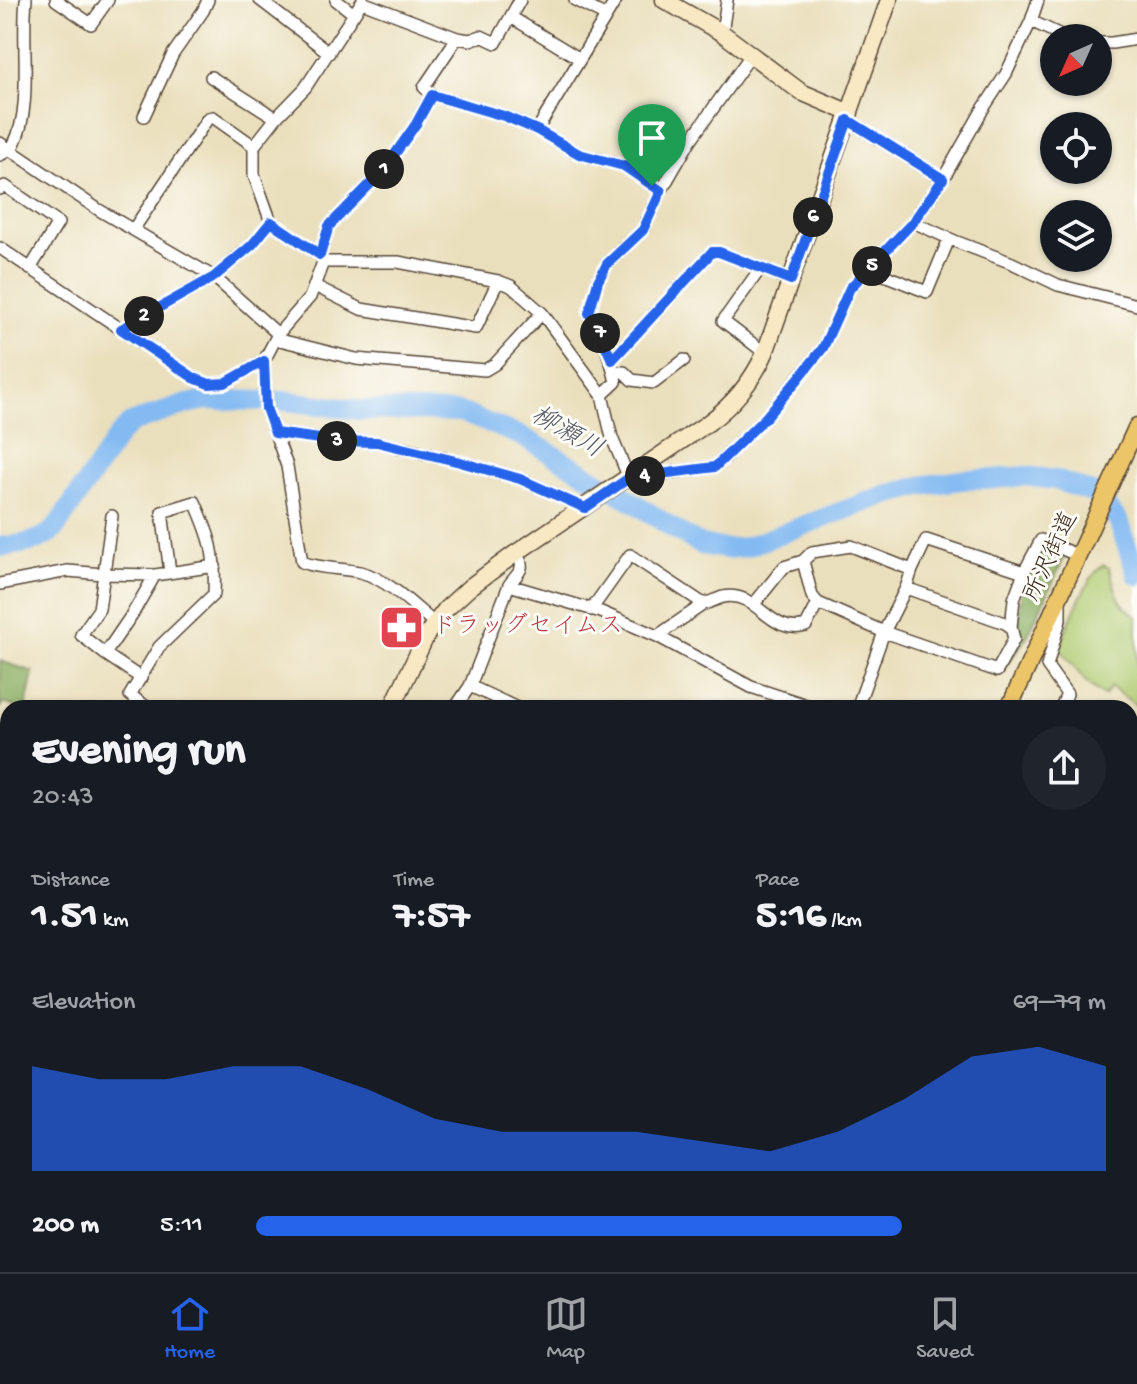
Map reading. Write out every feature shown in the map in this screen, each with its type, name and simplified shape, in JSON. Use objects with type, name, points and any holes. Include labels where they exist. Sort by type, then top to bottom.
[{"type":"main road","name":"所沢街道","points":[[1013,700],[1137,426]]},
{"type":"street","points":[[14,0],[26,4],[25,91],[15,143],[3,150],[214,277],[277,337],[356,359],[485,370],[495,364],[542,313]]},
{"type":"street","points":[[56,0],[91,24],[108,0]]},
{"type":"street","points":[[144,116],[173,54],[208,0]]},
{"type":"street","points":[[336,0],[354,14]]},
{"type":"street","points":[[520,0],[496,43],[481,36],[470,40],[457,38],[363,1],[305,88],[254,146],[254,175],[271,222],[322,259],[398,262],[511,286],[542,313],[602,395],[612,438],[628,478]]},
{"type":"street","points":[[575,0],[606,16]]},
{"type":"street","points":[[537,130],[616,0]]},
{"type":"street","points":[[664,0],[722,33],[801,92],[849,116],[943,179]]},
{"type":"street","points":[[722,33],[727,0]]},
{"type":"street","points":[[396,700],[434,623],[470,587],[724,412],[748,385],[765,353],[889,0]]},
{"type":"street","points":[[628,478],[715,467],[766,417],[823,348],[850,288],[913,222],[943,179],[1006,74],[1038,0]]},
{"type":"street","points":[[266,2],[329,53]]},
{"type":"street","points":[[511,17],[580,59]]},
{"type":"street","points":[[1031,21],[1040,25]]},
{"type":"street","points":[[457,38],[424,87],[432,95],[504,116],[537,130],[579,154],[624,166],[661,191]]},
{"type":"street","points":[[1112,43],[1137,39]]},
{"type":"street","points":[[602,395],[616,382],[613,366],[589,313],[592,297],[607,264],[643,230],[690,141],[751,55]]},
{"type":"street","points":[[211,77],[276,118]]},
{"type":"street","points":[[432,95],[383,171],[329,226],[310,297],[277,337],[264,361],[266,408],[287,466],[302,562],[364,573],[390,587],[434,623]]},
{"type":"street","points":[[133,230],[208,118],[213,117],[254,146]]},
{"type":"street","points":[[0,189],[5,186],[58,223],[30,269]]},
{"type":"street","points":[[121,329],[214,277],[252,245],[271,222]]},
{"type":"street","points":[[913,222],[1058,285],[1137,305]]},
{"type":"street","points":[[869,269],[927,292],[949,239]]},
{"type":"street","points":[[0,248],[194,378],[209,384],[225,383],[264,361]]},
{"type":"street","points":[[613,366],[712,252],[791,280]]},
{"type":"street","points":[[760,269],[723,321],[765,353]]},
{"type":"street","points":[[315,286],[361,309],[476,328],[498,281]]},
{"type":"street","points":[[613,366],[632,380],[654,383],[684,360]]},
{"type":"street","points":[[275,433],[335,441],[377,442],[520,479],[587,507]]},
{"type":"street","points":[[137,700],[130,695],[159,647],[214,594],[215,566],[209,533],[195,502],[162,512],[170,572]]},
{"type":"street","points":[[112,516],[99,609],[81,635],[141,678]]},
{"type":"street","points":[[860,700],[884,632],[926,540],[1024,572]]},
{"type":"street","points":[[803,561],[812,596],[818,603],[884,632],[997,671],[1014,639],[1011,627],[1014,599],[1041,540],[1079,556]]},
{"type":"street","points":[[754,604],[784,567],[803,561],[812,552],[851,546],[912,570]]},
{"type":"street","points":[[460,700],[470,686],[509,585],[522,567],[516,553]]},
{"type":"street","points":[[591,610],[630,555],[704,604]]},
{"type":"street","points":[[0,584],[68,571],[155,575],[215,566]]},
{"type":"street","points":[[105,654],[155,575]]},
{"type":"street","points":[[509,585],[591,610],[657,636],[751,687],[791,700]]},
{"type":"street","points":[[906,588],[1011,627]]},
{"type":"street","points":[[657,636],[704,604],[726,596],[750,601],[771,621],[796,629],[806,626],[818,603]]},
{"type":"street","points":[[1060,597],[1060,620],[1047,666],[1067,694],[1064,700]]},
{"type":"street","points":[[470,686],[500,700]]},
{"type":"green space","points":[[1046,551],[1064,558],[1027,637],[1004,669],[1017,644],[1021,596],[1039,554]]},
{"type":"green space","points":[[1104,565],[1109,568],[1121,601],[1137,616],[1137,700],[1129,700],[1111,687],[1104,696],[1087,683],[1060,649],[1084,590]]},
{"type":"green space","points":[[0,661],[33,672],[28,700],[0,700]]},
{"type":"waterway","name":"柳瀬川","points":[[0,547],[35,540],[55,529],[119,435],[131,423],[207,400],[286,401],[359,410],[460,412],[521,436],[701,545],[727,549],[746,547],[880,497],[920,486],[1025,476],[1056,480],[1095,494],[1118,520],[1137,575]]},
{"type":"place","name":"ドラッグセイムス","points":[[401,627]]},
{"type":"route","points":[[432,95],[504,116],[537,130],[579,154],[624,166],[652,186],[661,191],[643,230],[607,264],[592,297],[589,313],[612,360],[712,252],[791,280],[848,120],[943,179],[913,222],[850,288],[823,348],[766,417],[723,460],[715,467],[629,478],[585,508],[520,479],[460,462],[377,442],[335,441],[275,433],[266,408],[264,361],[225,383],[209,384],[194,378],[121,329],[214,277],[252,245],[271,222],[320,255],[329,226],[383,171],[432,95]]}]
